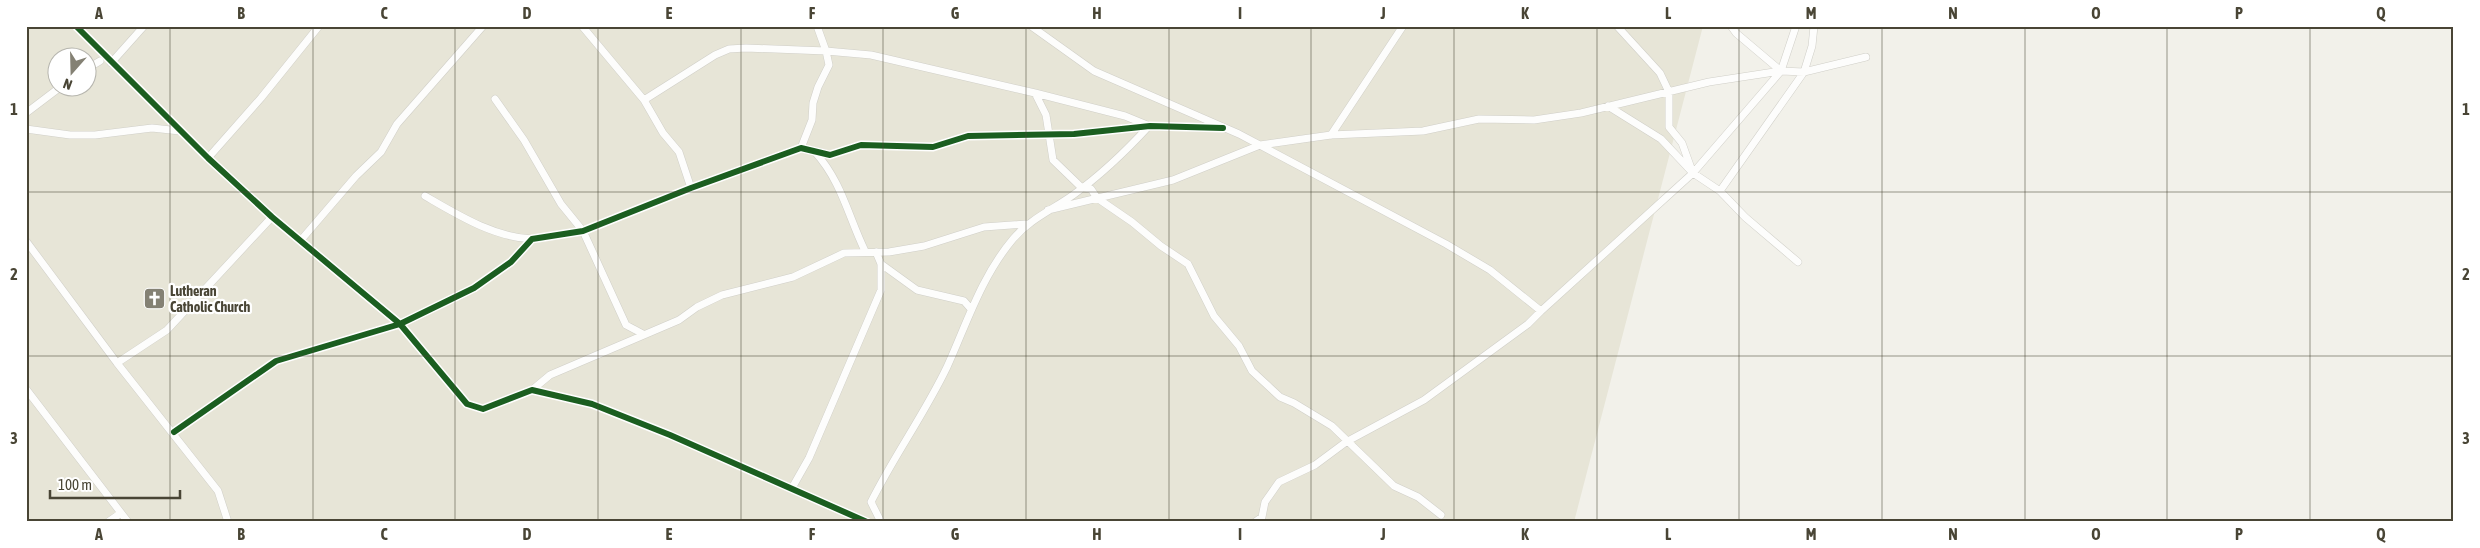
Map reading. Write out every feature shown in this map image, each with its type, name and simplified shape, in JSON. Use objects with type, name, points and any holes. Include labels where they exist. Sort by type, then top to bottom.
[{"type":"street","points":[[76,26],[180,131],[272,217],[400,324],[467,404],[483,409],[532,390],[550,375],[642,334],[679,320],[722,295],[793,277],[844,253],[865,251],[889,252],[924,246],[984,227],[1026,224]]},
{"type":"street","points":[[111,63],[144,26]]},
{"type":"street","points":[[208,158],[261,98],[319,26]]},
{"type":"street","points":[[301,240],[356,176],[381,152],[397,124],[483,26]]},
{"type":"street","points":[[582,26],[644,100],[663,133],[679,152],[691,188]]},
{"type":"street","points":[[801,148],[812,120],[813,104],[818,87],[829,65],[817,26]]},
{"type":"street","points":[[1031,26],[1094,71],[1260,145],[1446,244],[1490,270],[1540,311]]},
{"type":"street","points":[[1331,135],[1403,26]]},
{"type":"street","points":[[1617,26],[1660,73],[1669,92],[1669,128],[1682,143],[1693,173]]},
{"type":"street","points":[[1731,26],[1736,33],[1781,71]]},
{"type":"street","points":[[1255,522],[1262,517],[1265,502],[1279,482],[1316,464],[1346,442],[1424,400],[1528,324],[1693,173],[1781,71],[1796,26]]},
{"type":"street","points":[[1720,191],[1804,72],[1812,46],[1814,26]]},
{"type":"street","points":[[644,100],[729,49],[826,51],[870,55],[1035,92],[1125,116],[1150,126]]},
{"type":"street","points":[[1048,210],[1173,180],[1260,145],[1331,135],[1423,130],[1479,119],[1534,120],[1608,106],[1709,82],[1781,71],[1804,72],[1866,57]]},
{"type":"street","points":[[1035,92],[1046,115],[1053,160],[1082,188],[1091,189],[1097,198],[1188,264],[1214,316],[1239,346],[1252,371],[1280,397],[1294,403],[1332,426],[1346,442],[1394,486],[1418,497],[1441,515]]},
{"type":"street","points":[[26,113],[48,96]]},
{"type":"street","points":[[495,99],[524,140],[561,204],[583,231],[626,325],[642,334]]},
{"type":"street","points":[[1608,106],[1661,140],[1693,173],[1720,191],[1745,218],[1798,262]]},
{"type":"street","points":[[425,196],[485,228],[513,238],[532,240],[583,231],[691,188],[801,148],[830,156],[862,145],[933,147],[968,136],[1049,134],[1150,126],[1223,128]]},
{"type":"street","points":[[881,522],[871,502],[892,461],[946,368],[971,309],[994,264],[1026,224],[1096,178],[1150,126]]},
{"type":"street","points":[[26,128],[70,135],[95,135],[152,128],[180,131]]},
{"type":"street","points":[[815,152],[829,167],[841,189],[865,251]]},
{"type":"street","points":[[117,362],[166,330],[272,217]]},
{"type":"street","points":[[174,432],[276,361],[400,324],[474,288],[511,262],[532,240]]},
{"type":"street","points":[[26,241],[117,362],[174,432],[218,492],[228,522]]},
{"type":"street","points":[[792,488],[809,458],[881,290],[881,264],[876,252]]},
{"type":"street","points":[[881,264],[918,290],[964,301],[971,309]]},
{"type":"street","points":[[26,389],[128,522]]},
{"type":"street","points":[[532,390],[592,404],[670,434],[867,522]]},
{"type":"street","points":[[108,522],[121,513]]},
{"type":"shaded area","points":[[26,26],[1703,26],[1574,522],[26,522]]},
{"type":"cycle path","points":[[76,26],[208,158],[272,217],[400,324],[467,404],[483,409],[532,390],[592,404],[670,435],[867,522]]},
{"type":"cycle path","points":[[174,432],[276,361],[400,324],[474,288],[511,262],[532,239],[583,231],[691,188],[801,148],[830,155],[861,145],[933,147],[968,136],[1074,134],[1150,126],[1223,128]]},
{"type":"place","name":"Lutheran Catholic Church","points":[[154,299]]}]
